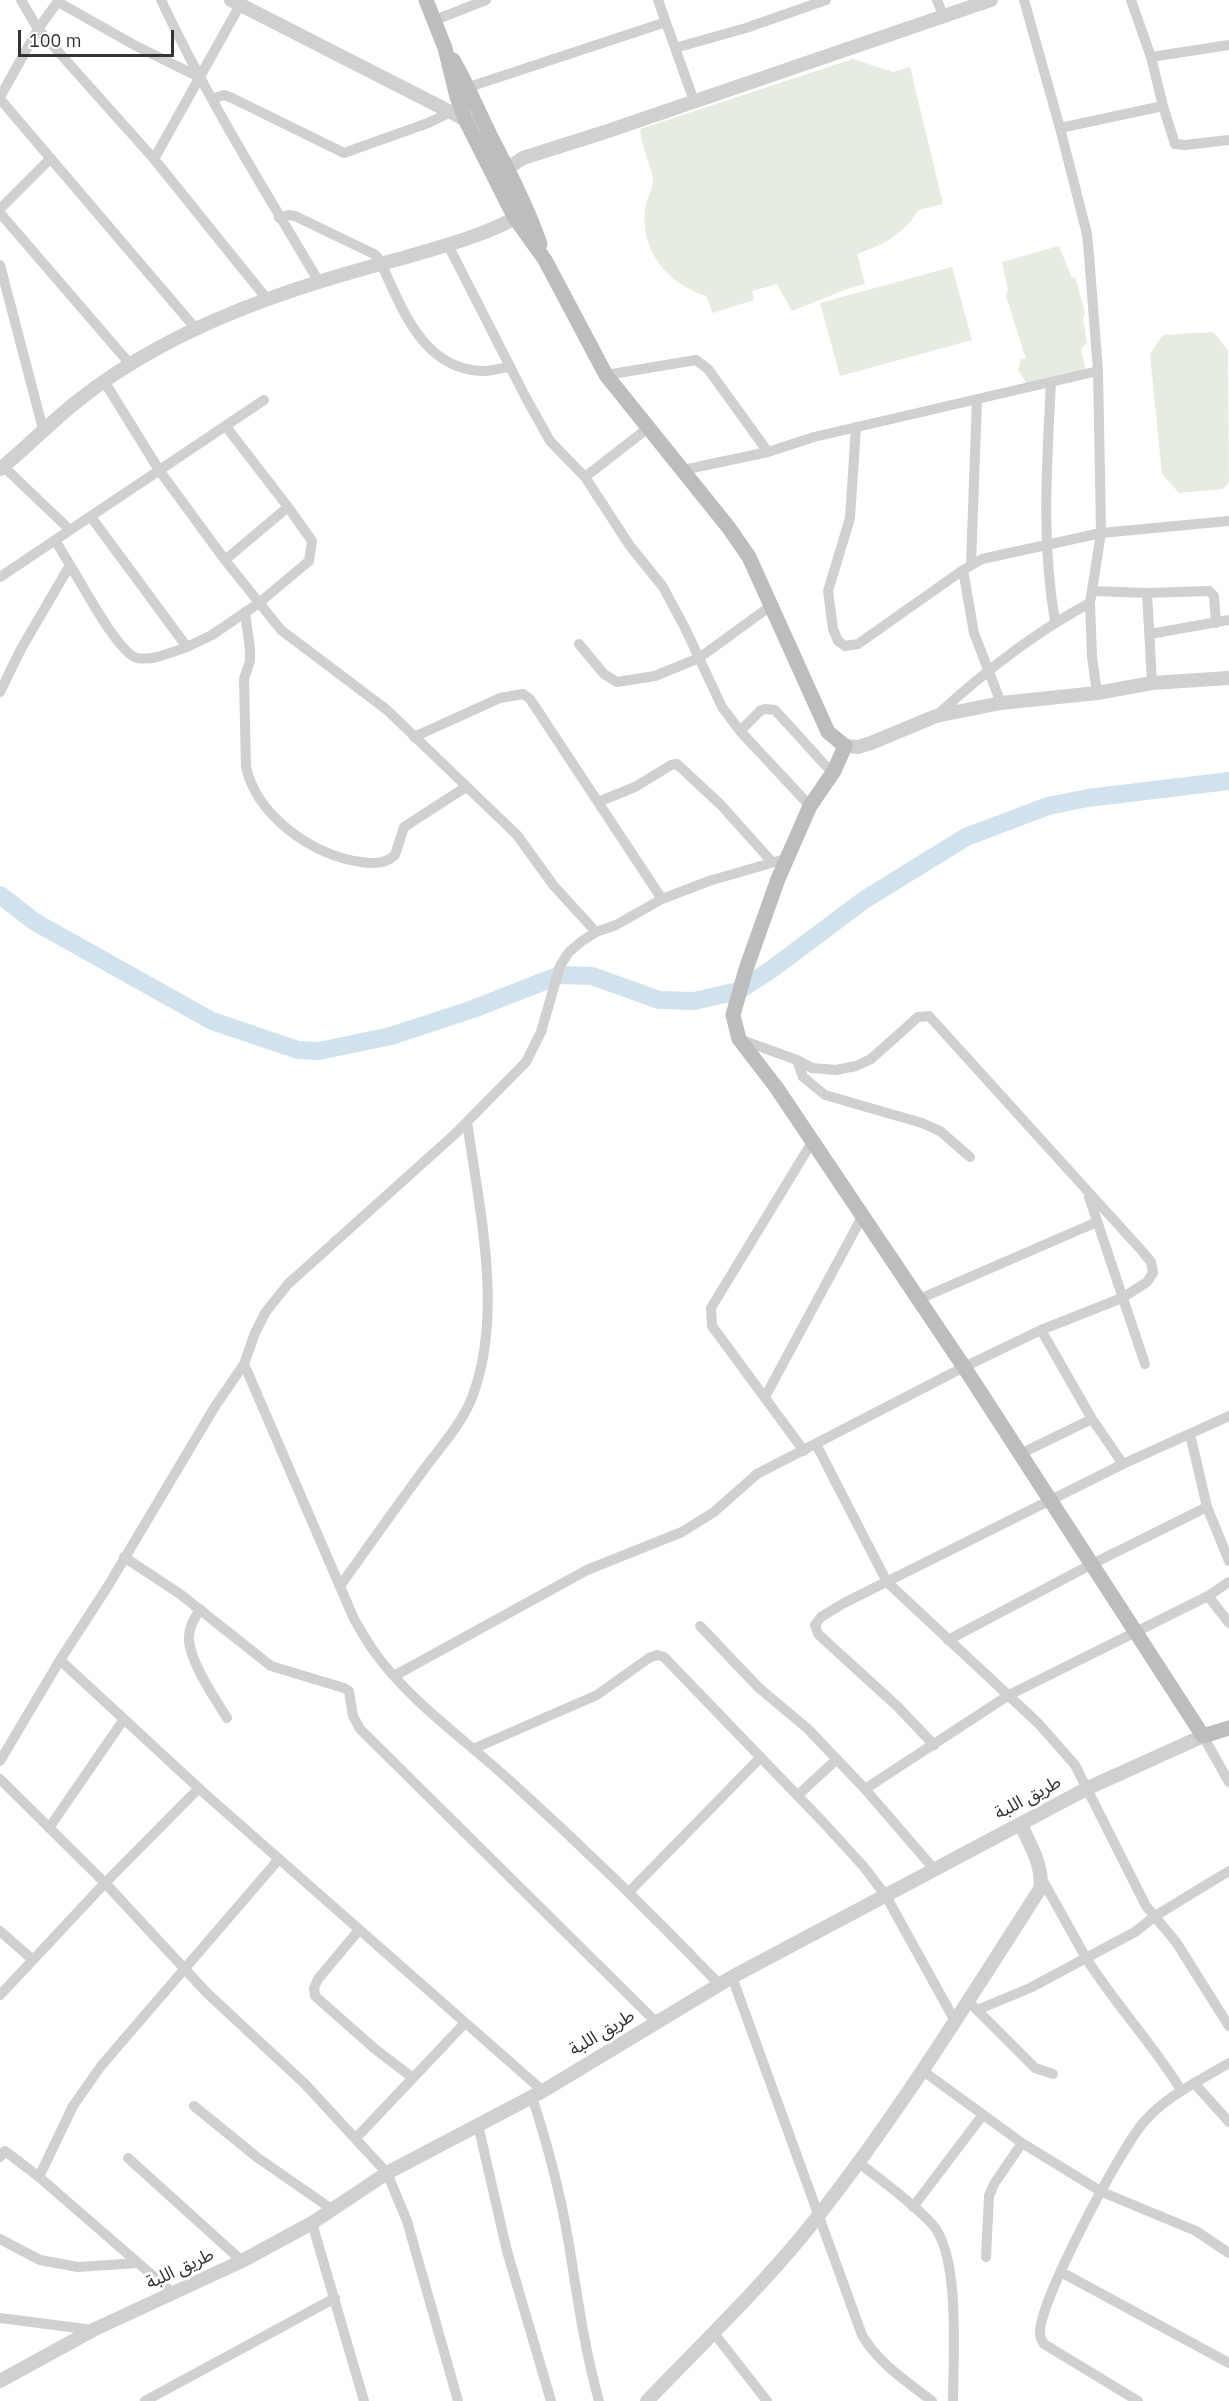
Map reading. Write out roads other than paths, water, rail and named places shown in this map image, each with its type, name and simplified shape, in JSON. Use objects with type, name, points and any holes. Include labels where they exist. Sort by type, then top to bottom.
[{"type":"main road","points":[[425,1],[445,48],[465,119],[494,176],[522,214]]},
{"type":"main road","points":[[445,48],[469,87],[491,137],[505,161],[522,214],[606,375],[683,470],[748,557],[828,732],[845,746],[834,771],[810,806],[778,861],[733,1015],[739,1039],[776,1087],[964,1367],[1203,1736]]},
{"type":"main road","name":"طريق اللبة","points":[[1203,1736],[1229,1728]]},
{"type":"street","points":[[21,0],[38,29],[154,159],[267,299]]},
{"type":"street","points":[[161,0],[199,77],[279,218],[319,282]]},
{"type":"street","points":[[435,20],[486,0]]},
{"type":"street","points":[[658,0],[694,101]]},
{"type":"street","points":[[675,48],[746,28],[826,0]]},
{"type":"street","points":[[938,0],[943,15]]},
{"type":"street","points":[[486,162],[523,158],[608,131],[991,0]]},
{"type":"street","points":[[1024,0],[1087,234],[1098,371],[1101,533],[1091,597],[1097,693]]},
{"type":"street","points":[[1131,0],[1151,57],[1175,144],[1229,140]]},
{"type":"street","points":[[196,329],[0,98],[38,29],[58,1],[136,46],[199,77]]},
{"type":"street","points":[[154,159],[236,3],[465,119],[491,137]]},
{"type":"street","points":[[469,87],[666,22]]},
{"type":"street","points":[[1151,57],[1229,45]]},
{"type":"street","points":[[212,99],[224,95],[232,98],[344,153],[428,123],[451,112]]},
{"type":"street","points":[[1060,128],[1163,106]]},
{"type":"street","points":[[0,209],[51,158]]},
{"type":"street","points":[[494,176],[505,161]]},
{"type":"street","points":[[0,213],[130,364]]},
{"type":"street","points":[[70,530],[2,467],[43,429],[104,381],[130,364],[196,329],[267,299],[448,245],[522,214]]},
{"type":"street","points":[[279,218],[288,215],[313,223],[374,254],[417,334],[429,350],[447,362],[483,371],[510,367]]},
{"type":"street","points":[[448,245],[550,441],[585,477],[630,546],[663,587],[680,617],[722,707],[740,731],[810,806]]},
{"type":"street","points":[[0,265],[43,429]]},
{"type":"street","points":[[606,375],[691,359],[700,362],[768,452]]},
{"type":"street","points":[[683,470],[768,452],[814,437],[1098,371]]},
{"type":"street","points":[[104,381],[159,470],[225,560],[291,639],[361,689],[466,786],[517,835],[554,886],[596,932]]},
{"type":"street","points":[[1051,382],[1045,544],[1054,621]]},
{"type":"street","points":[[977,399],[967,567],[974,633],[1001,703]]},
{"type":"street","points":[[0,577],[159,470],[227,428],[264,400]]},
{"type":"street","points":[[856,427],[850,518],[828,591],[829,613],[838,641],[849,647],[858,645],[967,567],[982,559],[1101,533],[1229,521]]},
{"type":"street","points":[[55,540],[111,633],[128,653],[140,658],[158,656],[187,647],[212,635],[259,603],[304,566],[311,554],[310,536],[227,428]]},
{"type":"street","points":[[585,477],[648,428]]},
{"type":"street","points":[[225,560],[288,507]]},
{"type":"street","points":[[91,517],[187,647]]},
{"type":"street","points":[[0,692],[21,649],[70,565]]},
{"type":"street","points":[[936,716],[987,670],[1091,597],[1209,591],[1214,596],[1216,623]]},
{"type":"street","points":[[1147,593],[1152,683]]},
{"type":"street","points":[[579,644],[604,674],[617,682],[655,676],[699,658],[771,605]]},
{"type":"street","points":[[245,612],[250,649],[250,661],[244,679],[246,767],[250,780],[261,799],[287,829],[324,854],[366,863],[384,862],[395,855],[404,827],[466,786]]},
{"type":"street","points":[[1150,634],[1229,620]]},
{"type":"street","points":[[845,746],[858,747],[871,743],[936,716],[1001,703],[1097,693],[1152,683],[1229,678]]},
{"type":"street","points":[[414,737],[500,698],[523,694],[531,699],[662,899]]},
{"type":"street","points":[[740,731],[760,711],[775,710],[812,752],[834,771]]},
{"type":"street","points":[[0,1761],[214,1408],[244,1364],[265,1313],[288,1284],[466,1122],[526,1062],[541,1032],[560,966],[569,952],[596,932],[616,925],[662,899],[709,881],[778,861],[677,764],[671,765],[635,787],[597,802]]},
{"type":"street","points":[[394,1676],[587,1570],[682,1532],[714,1512],[757,1474],[964,1367],[1041,1330],[1122,1298],[1147,1282],[1153,1272],[1151,1262],[929,1016],[918,1017],[871,1059],[856,1066],[836,1070],[812,1068],[739,1039]]},
{"type":"street","points":[[796,1060],[803,1077],[825,1095],[922,1123],[940,1131],[970,1157]]},
{"type":"street","points":[[340,1586],[454,1429],[474,1394],[486,1334],[487,1291],[484,1248],[466,1122]]},
{"type":"street","points":[[804,1450],[712,1326],[711,1308],[812,1142]]},
{"type":"street","points":[[1088,1194],[1145,1364]]},
{"type":"street","points":[[765,1396],[862,1217]]},
{"type":"street","points":[[917,1300],[1097,1222]]},
{"type":"street","points":[[1041,1330],[1092,1419],[1123,1464]]},
{"type":"street","points":[[244,1364],[354,1619],[373,1650],[394,1676],[726,1981],[818,2215],[862,2335],[871,2351],[885,2365],[932,2401]]},
{"type":"street","points":[[934,1745],[898,1707],[818,1635],[815,1625],[821,1617],[844,1603],[1050,1499],[1229,1416]]},
{"type":"street","points":[[1020,1454],[1092,1419]]},
{"type":"street","points":[[1190,1434],[1208,1507],[1229,1561]]},
{"type":"street","points":[[816,1444],[886,1582],[1009,1695],[1075,1765],[1146,1906],[1182,1951],[1229,2026]]},
{"type":"street","points":[[948,1640],[1092,1564],[1208,1507]]},
{"type":"street","points":[[124,1557],[200,1609],[271,1666],[349,1691],[353,1716],[360,1729],[656,2022]]},
{"type":"street","points":[[865,1789],[1009,1695],[1228,1585]]},
{"type":"street","points":[[1208,1596],[1229,1623]]},
{"type":"street","points":[[200,1609],[191,1624],[189,1642],[210,1692],[227,1718]]},
{"type":"street","points":[[700,1626],[759,1688],[808,1729],[837,1759],[934,1869]]},
{"type":"street","points":[[473,1749],[597,1695],[657,1654],[664,1657],[857,1859],[886,1896],[955,2021]]},
{"type":"street","points":[[60,1660],[199,1788],[465,2023],[538,2094],[599,2401]]},
{"type":"street","points":[[49,1828],[124,1719]]},
{"type":"street","points":[[1203,1736],[1229,1782]]},
{"type":"street","name":"طريق اللبة","points":[[0,2381],[93,2330],[242,2261],[312,2223],[387,2173],[538,2094],[726,1981],[934,1869],[1088,1788],[1203,1736]]},
{"type":"street","points":[[629,1892],[761,1757]]},
{"type":"street","points":[[798,1795],[837,1759]]},
{"type":"street","points":[[0,1779],[105,1883],[207,1993],[305,2084],[387,2173],[398,2196],[410,2232],[458,2401]]},
{"type":"street","points":[[0,1995],[105,1883],[199,1788]]},
{"type":"street","points":[[1021,1825],[1042,1879],[1086,1958],[1121,2010],[1163,2061],[1181,2090]]},
{"type":"street","points":[[39,2177],[73,2106],[88,2084],[132,2027],[279,1859]]},
{"type":"street","points":[[973,2006],[1030,1988],[1136,1932],[1155,1916],[1229,1871]]},
{"type":"street","points":[[647,2401],[779,2263],[818,2215],[923,2071],[955,2021],[973,2006],[1040,1889],[1042,1879]]},
{"type":"street","points":[[359,1930],[318,1978],[314,1988],[315,1996],[375,2049],[413,2078]]},
{"type":"street","points":[[0,1931],[33,1960]]},
{"type":"street","points":[[973,2006],[1035,2068],[1053,2074]]},
{"type":"street","points":[[356,2138],[465,2023]]},
{"type":"street","points":[[1138,2401],[1042,2341],[1040,2330],[1045,2308],[1102,2192],[1143,2123],[1158,2107],[1181,2090],[1229,2063]]},
{"type":"street","points":[[923,2071],[982,2116],[1102,2192],[1196,2231],[1229,2253]]},
{"type":"street","points":[[1194,2083],[1229,2122]]},
{"type":"street","points":[[194,2106],[258,2158],[333,2210]]},
{"type":"street","points":[[913,2207],[982,2116]]},
{"type":"street","points":[[478,2125],[507,2251],[551,2401]]},
{"type":"street","points":[[986,2257],[989,2196],[994,2184],[1022,2143]]},
{"type":"street","points":[[2,2152],[39,2177],[174,2294]]},
{"type":"street","points":[[128,2158],[242,2261]]},
{"type":"street","points":[[858,2162],[934,2226],[948,2254],[952,2296],[953,2401]]},
{"type":"street","points":[[312,2223],[363,2401]]},
{"type":"street","points":[[0,2239],[40,2260],[78,2267],[138,2263]]},
{"type":"street","points":[[1061,2272],[1229,2363]]},
{"type":"street","points":[[145,2401],[335,2298]]},
{"type":"street","points":[[0,2318],[93,2330]]},
{"type":"street","points":[[713,2332],[767,2401]]},
{"type":"waterway","points":[[0,895],[35,922],[212,1021],[298,1050],[319,1051],[391,1036],[473,1009],[560,975],[592,976],[659,1000],[694,1001],[738,991],[772,969],[864,900],[966,837],[1048,806],[1088,798],[1229,781]]}]
